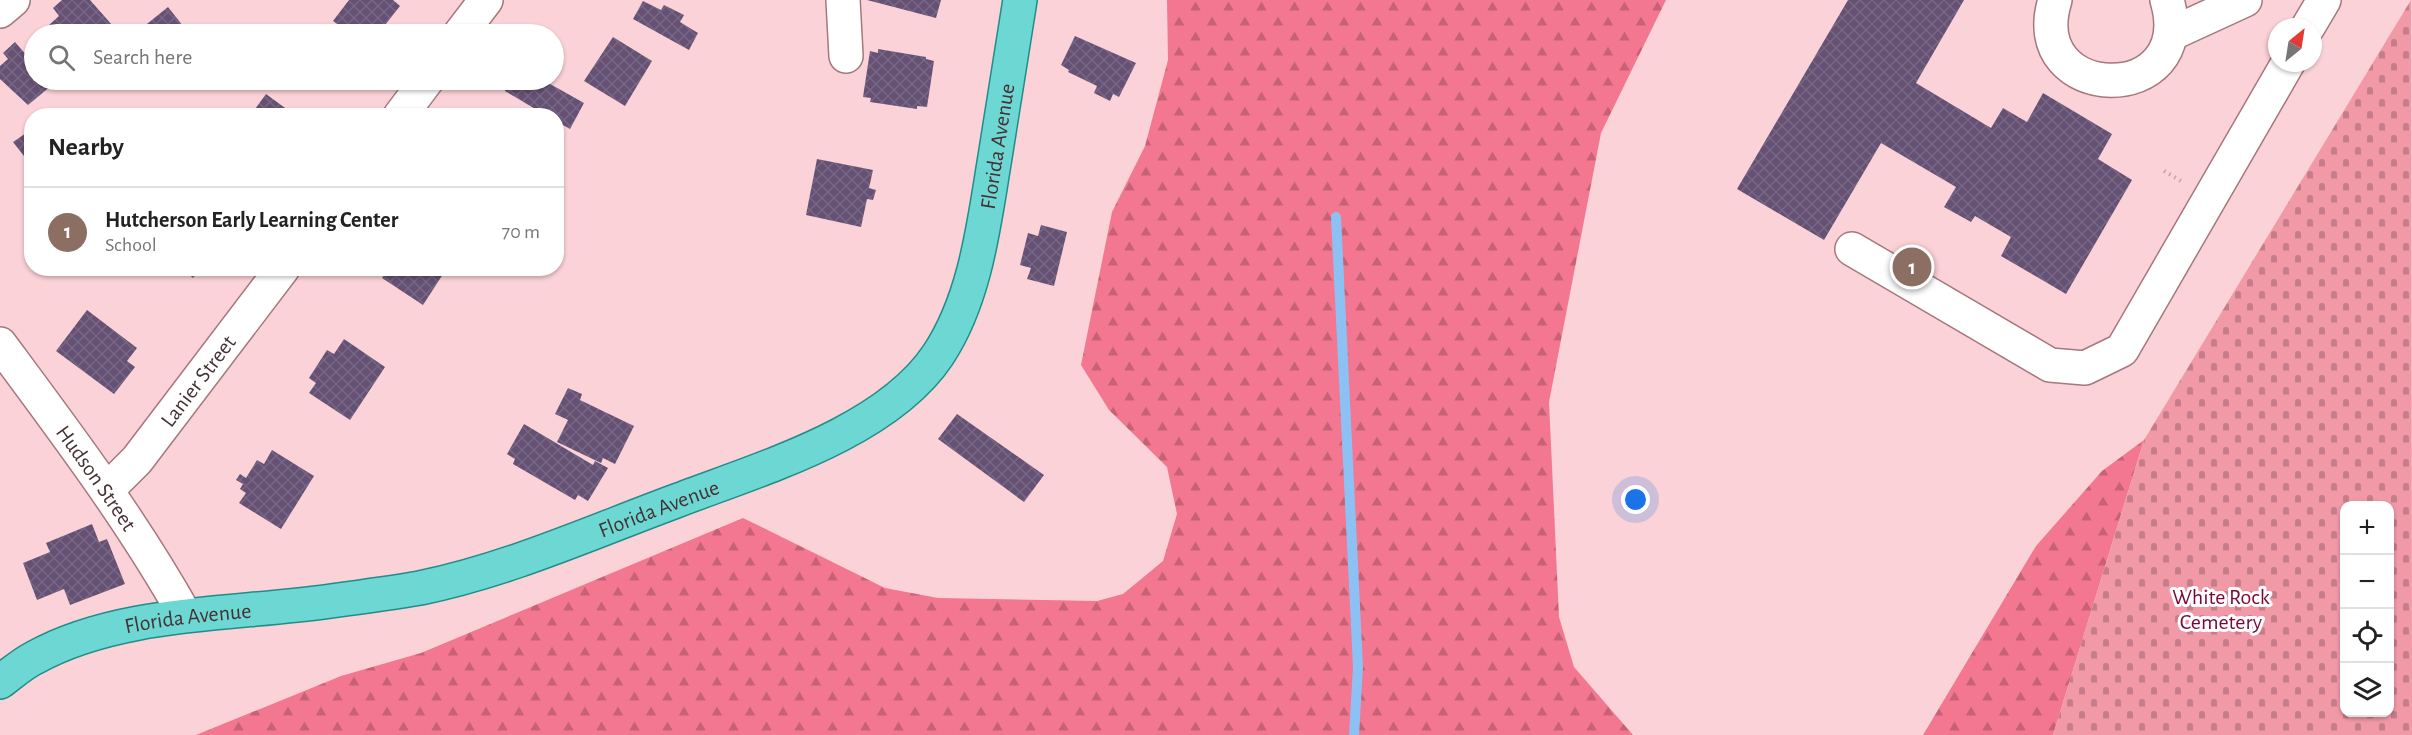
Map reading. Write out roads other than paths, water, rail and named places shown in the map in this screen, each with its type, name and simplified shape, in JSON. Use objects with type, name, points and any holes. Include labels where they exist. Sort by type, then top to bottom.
[{"type":"main road","name":"Florida Avenue","points":[[0,682],[34,658],[89,635],[185,615],[317,603],[422,587],[516,560],[789,458],[875,416],[917,380],[938,355],[951,330],[969,282],[985,217],[1020,0]]},
{"type":"street","points":[[0,11],[13,0]]},
{"type":"street","points":[[468,24],[486,0]]},
{"type":"street","points":[[843,0],[846,56]]},
{"type":"street","points":[[2055,0],[2051,13],[2052,34],[2059,53],[2073,69],[2091,79],[2112,82],[2132,79],[2150,69],[2164,53],[2171,34],[2172,14],[2167,0]]},
{"type":"street","points":[[2171,34],[2245,0]]},
{"type":"street","points":[[2313,18],[2324,0]]},
{"type":"street","points":[[1852,249],[2050,365],[2085,368],[2122,350],[2283,72]]},
{"type":"street","points":[[405,108],[419,90]]},
{"type":"street","name":"Lanier Street","points":[[108,489],[137,460],[277,276]]},
{"type":"street","name":"Hudson Street","points":[[0,344],[108,489],[150,553],[185,615]]},
{"type":"waterway","points":[[1336,217],[1358,667],[1354,735]]},
{"type":"place","name":"Hutcherson Early Learning Center","points":[[1912,267]]},
{"type":"park label","name":"White Rock Cemetery","points":[[2221,608]]}]
